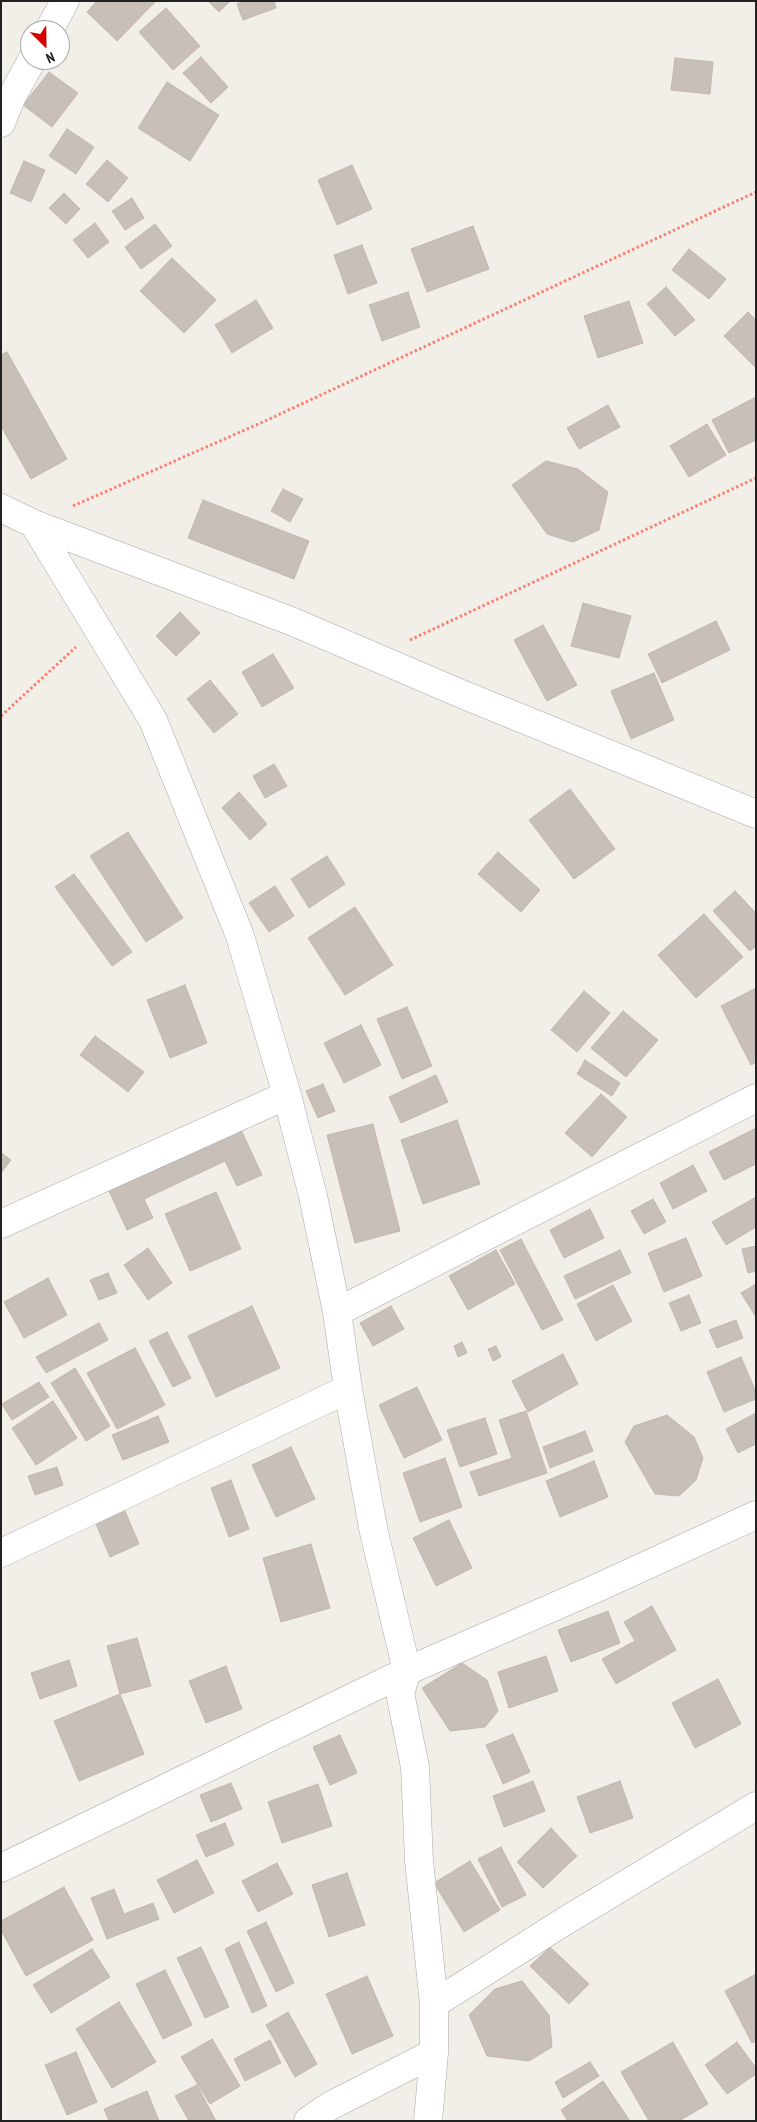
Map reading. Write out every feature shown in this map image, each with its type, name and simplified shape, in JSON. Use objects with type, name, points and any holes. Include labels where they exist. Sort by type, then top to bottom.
[{"type":"street","points":[[55,20],[65,1]]},
{"type":"street","points":[[1,123],[11,98],[26,70]]},
{"type":"street","points":[[1,508],[34,524],[291,621],[464,695],[756,814]]},
{"type":"street","points":[[34,524],[153,720],[240,936],[313,1196],[337,1312],[348,1389],[373,1528],[406,1671],[400,1693],[415,1767],[419,1861],[434,2004],[434,2053],[428,2121]]},
{"type":"street","points":[[1,1224],[286,1095]]},
{"type":"street","points":[[337,1312],[756,1098]]},
{"type":"street","points":[[1,1553],[348,1389]]},
{"type":"street","points":[[1,1868],[406,1671],[597,1588],[756,1515]]},
{"type":"street","points":[[434,2004],[566,1921],[756,1806]]},
{"type":"street","points":[[308,2121],[330,2106],[434,2053]]},
{"type":"path","points":[[34,524],[262,422],[756,192]]},
{"type":"path","points":[[376,657],[453,619],[756,478]]},
{"type":"path","points":[[1,716],[97,628]]},
{"type":"building","points":[[97,1],[156,1],[117,41],[87,12]]},
{"type":"building","points":[[208,1],[230,1],[219,12]]},
{"type":"building","points":[[245,1],[274,1],[276,8],[243,20],[237,4]]},
{"type":"building","points":[[166,8],[200,46],[173,70],[139,32]]},
{"type":"building","points":[[201,57],[228,87],[211,103],[183,73]]},
{"type":"building","points":[[675,58],[713,62],[710,94],[671,90]]},
{"type":"building","points":[[49,72],[78,93],[52,127],[23,105]]},
{"type":"building","points":[[167,82],[219,115],[190,161],[138,128]]},
{"type":"building","points":[[67,129],[94,147],[76,174],[49,156]]},
{"type":"building","points":[[107,160],[128,178],[108,202],[86,184]]},
{"type":"building","points":[[24,161],[45,170],[31,202],[10,193]]},
{"type":"building","points":[[352,165],[372,209],[337,225],[318,180]]},
{"type":"building","points":[[64,193],[80,209],[66,224],[49,208]]},
{"type":"building","points":[[132,198],[144,218],[125,230],[112,211]]},
{"type":"building","points":[[95,223],[109,242],[88,258],[73,240]]},
{"type":"building","points":[[155,224],[172,246],[141,269],[125,247]]},
{"type":"building","points":[[473,226],[489,269],[427,292],[411,249]]},
{"type":"building","points":[[362,245],[377,283],[348,294],[334,255]]},
{"type":"building","points":[[689,249],[726,279],[709,299],[672,270]]},
{"type":"building","points":[[172,258],[216,300],[184,333],[140,291]]},
{"type":"building","points":[[666,287],[695,320],[675,336],[647,304]]},
{"type":"building","points":[[408,292],[420,327],[382,341],[369,305]]},
{"type":"building","points":[[256,300],[273,328],[232,353],[215,325]]},
{"type":"building","points":[[629,301],[643,343],[598,358],[584,316]]},
{"type":"building","points":[[748,312],[756,320],[756,368],[724,336]]},
{"type":"building","points":[[7,352],[67,459],[31,479],[1,426],[1,355]]},
{"type":"building","points":[[756,397],[756,440],[729,453],[712,420]]},
{"type":"building","points":[[608,405],[620,427],[579,449],[567,428]]},
{"type":"building","points":[[707,424],[726,455],[689,477],[670,446]]},
{"type":"building","points":[[546,461],[578,469],[608,492],[599,530],[573,542],[547,534],[512,485]]},
{"type":"building","points":[[283,489],[303,499],[290,522],[271,511]]},
{"type":"building","points":[[203,500],[309,541],[294,579],[188,538]]},
{"type":"building","points":[[583,603],[631,616],[619,658],[571,646]]},
{"type":"building","points":[[180,612],[200,633],[176,656],[156,636]]},
{"type":"building","points":[[716,621],[730,650],[662,683],[648,654]]},
{"type":"building","points":[[543,625],[577,685],[547,701],[514,640]]},
{"type":"building","points":[[273,654],[294,688],[262,707],[242,672]]},
{"type":"building","points":[[654,673],[674,720],[631,739],[611,691]]},
{"type":"building","points":[[210,680],[238,714],[214,733],[187,699]]},
{"type":"building","points":[[274,764],[287,786],[265,798],[253,776]]},
{"type":"building","points":[[570,789],[615,849],[574,879],[529,820]]},
{"type":"building","points":[[239,792],[267,824],[250,840],[222,808]]},
{"type":"building","points":[[128,832],[183,918],[146,942],[90,856]]},
{"type":"building","points":[[498,852],[540,890],[521,912],[478,874]]},
{"type":"building","points":[[327,856],[345,884],[309,908],[291,879]]},
{"type":"building","points":[[74,874],[132,952],[112,966],[55,887]]},
{"type":"building","points":[[275,886],[294,916],[269,932],[249,903]]},
{"type":"building","points":[[735,891],[756,913],[756,946],[750,951],[713,911]]},
{"type":"building","points":[[355,907],[393,965],[345,995],[308,938]]},
{"type":"building","points":[[704,914],[743,957],[696,998],[658,955]]},
{"type":"building","points":[[185,985],[207,1043],[170,1058],[147,1000]]},
{"type":"building","points":[[756,988],[756,1062],[751,1065],[721,1006]]},
{"type":"building","points":[[584,991],[610,1013],[577,1052],[551,1030]]},
{"type":"building","points":[[407,1007],[432,1066],[402,1079],[377,1019]]},
{"type":"building","points":[[623,1011],[658,1040],[626,1077],[591,1048]]},
{"type":"building","points":[[361,1025],[381,1065],[344,1083],[324,1043]]},
{"type":"building","points":[[95,1036],[144,1072],[128,1092],[80,1055]]},
{"type":"building","points":[[585,1060],[620,1083],[612,1096],[577,1074]]},
{"type":"building","points":[[436,1075],[448,1102],[401,1123],[389,1097]]},
{"type":"building","points":[[323,1084],[335,1111],[318,1118],[306,1091]]},
{"type":"building","points":[[601,1094],[627,1117],[592,1157],[565,1133]]},
{"type":"building","points":[[236,1119],[262,1175],[237,1186],[225,1161],[144,1199],[153,1218],[127,1230],[105,1182]]},
{"type":"building","points":[[457,1120],[480,1184],[423,1204],[401,1140]]},
{"type":"building","points":[[373,1124],[400,1231],[355,1243],[327,1135]]},
{"type":"building","points":[[756,1128],[756,1164],[724,1180],[709,1152]]},
{"type":"building","points":[[1,1153],[11,1160],[1,1173]]},
{"type":"building","points":[[693,1165],[707,1191],[673,1209],[660,1183]]},
{"type":"building","points":[[216,1192],[241,1249],[190,1271],[165,1214]]},
{"type":"building","points":[[756,1197],[756,1227],[726,1245],[712,1222]]},
{"type":"building","points":[[653,1199],[666,1222],[644,1234],[631,1211]]},
{"type":"building","points":[[590,1209],[604,1238],[564,1258],[550,1230]]},
{"type":"building","points":[[686,1238],[702,1276],[664,1292],[648,1253]]},
{"type":"building","points":[[521,1239],[563,1320],[542,1330],[500,1250]]},
{"type":"building","points":[[756,1246],[756,1271],[748,1273],[742,1249]]},
{"type":"building","points":[[148,1248],[172,1283],[148,1300],[124,1265]]},
{"type":"building","points":[[496,1250],[515,1284],[468,1310],[449,1276]]},
{"type":"building","points":[[620,1250],[631,1273],[575,1299],[564,1276]]},
{"type":"building","points":[[108,1273],[117,1293],[99,1300],[90,1280]]},
{"type":"building","points":[[48,1278],[67,1315],[24,1338],[4,1302]]},
{"type":"building","points":[[756,1284],[756,1317],[741,1293]]},
{"type":"building","points":[[613,1285],[632,1321],[596,1341],[577,1304]]},
{"type":"building","points":[[689,1295],[701,1323],[681,1331],[669,1303]]},
{"type":"building","points":[[252,1306],[280,1368],[216,1397],[188,1336]]},
{"type":"building","points":[[391,1306],[404,1329],[373,1346],[360,1323]]},
{"type":"building","points":[[736,1320],[743,1338],[717,1348],[709,1330]]},
{"type":"building","points":[[99,1323],[108,1340],[46,1373],[36,1357]]},
{"type":"building","points":[[167,1332],[191,1378],[173,1387],[149,1341]]},
{"type":"building","points":[[462,1342],[467,1353],[458,1357],[454,1346]]},
{"type":"building","points":[[496,1346],[501,1357],[493,1361],[488,1349]]},
{"type":"building","points":[[135,1348],[165,1405],[117,1429],[87,1373]]},
{"type":"building","points":[[563,1354],[578,1384],[528,1412],[512,1381]]},
{"type":"building","points":[[741,1357],[756,1392],[756,1399],[724,1412],[707,1372]]},
{"type":"building","points":[[75,1368],[110,1426],[86,1441],[51,1383]]},
{"type":"building","points":[[39,1382],[49,1397],[12,1420],[2,1404]]},
{"type":"building","points":[[417,1387],[442,1440],[404,1458],[379,1405]]},
{"type":"building","points":[[53,1401],[77,1438],[36,1465],[12,1428]]},
{"type":"building","points":[[526,1411],[547,1473],[479,1496],[470,1472],[512,1458],[499,1420]]},
{"type":"building","points":[[756,1413],[756,1444],[738,1453],[726,1429]]},
{"type":"building","points":[[667,1415],[694,1437],[703,1458],[696,1480],[679,1496],[655,1494],[625,1442],[634,1426]]},
{"type":"building","points":[[158,1416],[169,1442],[123,1460],[112,1435]]},
{"type":"building","points":[[485,1418],[497,1454],[460,1467],[447,1430]]},
{"type":"building","points":[[585,1431],[593,1451],[550,1468],[543,1447]]},
{"type":"building","points":[[291,1447],[315,1499],[276,1517],[252,1465]]},
{"type":"building","points":[[445,1458],[462,1507],[420,1522],[403,1473]]},
{"type":"building","points":[[594,1461],[608,1497],[560,1517],[546,1481]]},
{"type":"building","points":[[57,1467],[63,1485],[35,1495],[28,1476]]},
{"type":"building","points":[[231,1480],[249,1529],[229,1537],[211,1488]]},
{"type":"building","points":[[125,1511],[139,1544],[110,1557],[96,1524]]},
{"type":"building","points":[[449,1520],[472,1568],[436,1586],[413,1538]]},
{"type":"building","points":[[311,1544],[330,1608],[281,1622],[263,1558]]},
{"type":"building","points":[[652,1606],[676,1650],[616,1684],[602,1659],[635,1641],[624,1622]]},
{"type":"building","points":[[608,1611],[620,1643],[571,1662],[558,1630]]},
{"type":"building","points":[[137,1638],[151,1686],[120,1694],[107,1646]]},
{"type":"building","points":[[546,1656],[558,1691],[509,1708],[498,1672]]},
{"type":"building","points":[[69,1660],[77,1686],[40,1699],[31,1673]]},
{"type":"building","points":[[462,1663],[487,1680],[498,1711],[485,1727],[450,1731],[422,1688]]},
{"type":"building","points":[[226,1666],[242,1709],[206,1723],[189,1681]]},
{"type":"building","points":[[718,1679],[741,1724],[695,1748],[672,1703]]},
{"type":"building","points":[[120,1694],[144,1754],[79,1781],[54,1721]]},
{"type":"building","points":[[513,1734],[530,1772],[503,1784],[486,1745]]},
{"type":"building","points":[[340,1735],[357,1773],[330,1785],[313,1747]]},
{"type":"building","points":[[533,1781],[545,1811],[504,1827],[493,1796]]},
{"type":"building","points":[[620,1781],[633,1818],[590,1833],[577,1797]]},
{"type":"building","points":[[231,1783],[242,1809],[211,1822],[200,1795]]},
{"type":"building","points":[[318,1784],[332,1826],[282,1843],[268,1802]]},
{"type":"building","points":[[225,1823],[234,1845],[206,1857],[196,1835]]},
{"type":"building","points":[[551,1828],[577,1856],[543,1888],[517,1862]]},
{"type":"building","points":[[501,1847],[526,1895],[502,1907],[478,1859]]},
{"type":"building","points":[[197,1860],[214,1893],[174,1913],[157,1880]]},
{"type":"building","points":[[470,1861],[500,1910],[464,1932],[434,1883]]},
{"type":"building","points":[[277,1863],[293,1894],[258,1912],[242,1881]]},
{"type":"building","points":[[347,1873],[365,1925],[329,1937],[312,1885]]},
{"type":"building","points":[[64,1887],[93,1940],[26,1976],[1,1930],[1,1921]]},
{"type":"building","points":[[114,1889],[124,1914],[153,1903],[159,1919],[107,1939],[91,1898]]},
{"type":"building","points":[[266,1922],[294,1983],[276,1992],[247,1931]]},
{"type":"building","points":[[239,1942],[267,2006],[252,2013],[225,1949]]},
{"type":"building","points":[[201,1947],[229,2007],[205,2018],[177,1958]]},
{"type":"building","points":[[550,1947],[589,1984],[569,2004],[530,1966]]},
{"type":"building","points":[[92,1949],[110,1977],[51,2013],[33,1985]]},
{"type":"building","points":[[165,1970],[192,2025],[163,2039],[136,1984]]},
{"type":"building","points":[[756,1974],[756,2041],[752,2043],[725,1991]]},
{"type":"building","points":[[367,1976],[393,2036],[352,2054],[326,1994]]},
{"type":"building","points":[[522,1981],[549,2015],[552,2047],[529,2061],[487,2056],[469,2015],[495,1989]]},
{"type":"building","points":[[119,2002],[156,2062],[112,2088],[76,2029]]},
{"type":"building","points":[[288,2012],[317,2064],[295,2077],[266,2025]]},
{"type":"building","points":[[212,2039],[240,2086],[210,2104],[181,2057]]},
{"type":"building","points":[[270,2040],[281,2063],[245,2081],[234,2059]]},
{"type":"building","points":[[673,2042],[708,2104],[679,2121],[649,2121],[621,2072]]},
{"type":"building","points":[[737,2042],[756,2068],[756,2074],[727,2094],[705,2065]]},
{"type":"building","points":[[76,2052],[97,2102],[67,2115],[45,2065]]},
{"type":"building","points":[[590,2062],[599,2076],[563,2098],[555,2082]]},
{"type":"building","points":[[603,2081],[630,2121],[568,2121],[561,2110]]},
{"type":"building","points":[[197,2085],[216,2121],[189,2121],[175,2096]]},
{"type":"building","points":[[147,2091],[159,2121],[109,2121],[104,2109]]}]
